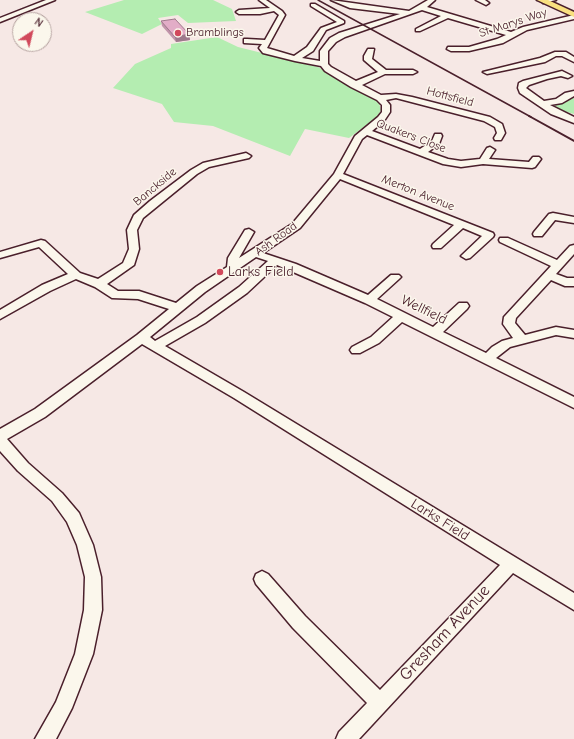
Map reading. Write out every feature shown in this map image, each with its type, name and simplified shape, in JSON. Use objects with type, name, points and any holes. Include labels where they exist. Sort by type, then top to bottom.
[{"type":"main road","points":[[546,1],[574,16]]},
{"type":"street","points":[[0,20],[52,0]]},
{"type":"street","points":[[262,0],[280,12],[282,19],[263,48],[266,51],[295,59],[324,64]]},
{"type":"street","points":[[334,0],[350,6],[410,13]]},
{"type":"street","points":[[380,98],[328,69],[324,64],[324,51],[335,38],[355,30],[410,13],[422,8],[432,0]]},
{"type":"street","points":[[479,0],[486,3]]},
{"type":"street","points":[[295,59],[310,48],[323,29],[342,22],[313,5]]},
{"type":"street","points":[[422,8],[513,35]]},
{"type":"street","points":[[239,12],[260,12],[275,9]]},
{"type":"street","points":[[418,30],[446,16]]},
{"type":"street","name":"St Marys Way","points":[[456,50],[500,41],[527,28],[574,16]]},
{"type":"street","points":[[247,41],[266,42]]},
{"type":"street","points":[[372,52],[367,58],[384,72]]},
{"type":"street","points":[[487,73],[522,63],[542,60],[558,53],[574,60]]},
{"type":"street","points":[[522,63],[545,77]]},
{"type":"street","points":[[354,84],[384,72],[413,72]]},
{"type":"street","points":[[568,76],[562,73],[545,77],[526,83],[522,85],[522,88],[523,91],[554,112],[574,120]]},
{"type":"street","points":[[544,104],[559,101],[574,93]]},
{"type":"street","name":"Hottsfield","points":[[380,98],[396,96],[412,99],[487,119],[499,126],[501,133],[498,138]]},
{"type":"street","name":"Ash Road","points":[[0,436],[40,412],[141,338],[201,289],[257,254],[296,226],[338,175],[358,138],[382,119],[386,112],[386,105],[380,98]]},
{"type":"street","name":"Quakers Close","points":[[366,132],[446,162],[461,164],[483,161],[532,165],[536,159]]},
{"type":"street","points":[[420,153],[436,142],[438,136]]},
{"type":"street","points":[[483,161],[490,150]]},
{"type":"street","name":"Banckside","points":[[99,284],[128,265],[134,249],[132,230],[138,217],[154,203],[194,172],[206,165],[246,156]]},
{"type":"street","name":"Merton Avenue","points":[[338,175],[489,235],[466,256]]},
{"type":"street","points":[[538,234],[553,216],[574,220]]},
{"type":"street","points":[[437,246],[462,224]]},
{"type":"street","points":[[232,269],[234,258],[249,232]]},
{"type":"street","points":[[504,240],[559,265]]},
{"type":"street","points":[[0,255],[41,244],[76,275],[99,284],[116,295],[139,295],[177,308]]},
{"type":"street","points":[[522,340],[509,324],[510,317],[574,248]]},
{"type":"street","name":"Wellfield","points":[[257,254],[292,266],[369,300],[574,403]]},
{"type":"street","points":[[156,346],[201,320],[243,290],[259,277],[275,260]]},
{"type":"street","points":[[0,316],[46,288],[76,275]]},
{"type":"street","points":[[549,275],[565,282],[574,282]]},
{"type":"street","points":[[369,300],[395,277]]},
{"type":"street","points":[[435,332],[463,306]]},
{"type":"street","points":[[356,350],[375,340],[401,316]]},
{"type":"street","points":[[488,359],[496,350],[506,344],[556,331],[574,334]]},
{"type":"street","name":"Larks Field","points":[[141,338],[239,395],[574,602]]},
{"type":"street","points":[[0,441],[23,467],[57,497],[74,518],[86,545],[93,576],[94,610],[84,654],[62,708],[45,739]]},
{"type":"street","name":"Gresham Avenue","points":[[346,739],[511,564]]},
{"type":"street","points":[[262,579],[299,622],[380,703]]},
{"type":"green space","points":[[124,0],[213,0],[232,9],[236,21],[188,23],[178,15],[158,18],[162,24],[142,34],[85,12]]},
{"type":"green space","points":[[217,37],[238,47],[318,67],[371,96],[379,103],[381,110],[377,117],[349,138],[305,129],[290,156],[213,126],[174,122],[162,104],[113,88],[135,64],[171,48],[171,44]]},
{"type":"green space","points":[[574,97],[574,114],[560,110],[554,106]]},
{"type":"building","points":[[175,19],[189,34],[175,37],[161,21]]},
{"type":"railway","points":[[318,0],[531,117]]},
{"type":"railway","points":[[529,116],[574,141]]},
{"type":"place","name":"Bramblings","points":[[178,33]]},
{"type":"place","name":"Larks Field","points":[[220,272]]}]
